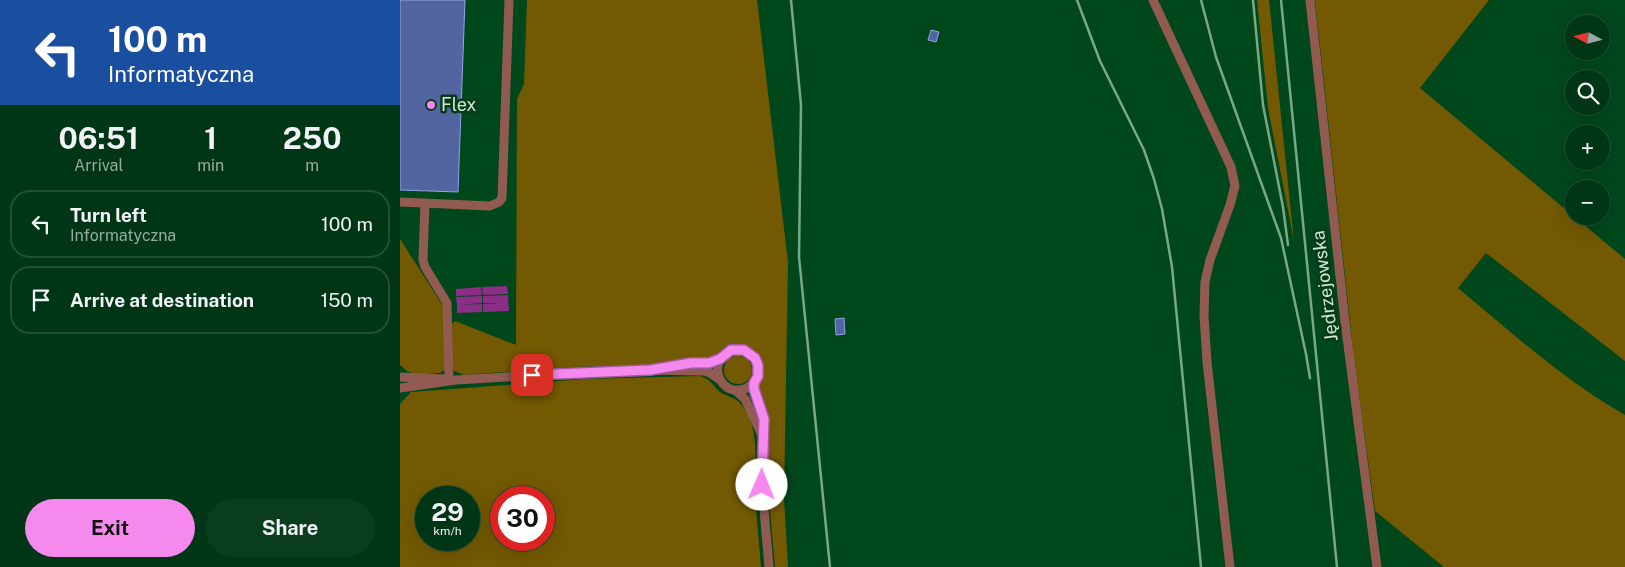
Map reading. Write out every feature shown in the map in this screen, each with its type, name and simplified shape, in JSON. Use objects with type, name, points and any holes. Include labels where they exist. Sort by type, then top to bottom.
[{"type":"street","points":[[400,202],[490,206],[499,202],[502,198],[509,0]]},
{"type":"street","points":[[1153,0],[1231,167],[1235,186],[1208,267],[1205,282],[1204,315],[1207,362],[1230,567]]},
{"type":"street","name":"Jędrzejowska","points":[[1310,0],[1345,322],[1377,567]]},
{"type":"street","points":[[425,203],[423,260],[425,267],[447,303],[453,380]]},
{"type":"street","points":[[650,370],[691,363],[709,363],[720,359],[731,350],[738,349],[750,353],[758,365],[758,376],[748,388],[736,391]]},
{"type":"street","points":[[719,379],[717,372],[720,359]]},
{"type":"street","points":[[400,388],[453,380],[589,372],[703,371],[710,373],[729,389],[736,391],[745,399],[761,431],[763,440]]},
{"type":"street","points":[[400,377],[453,380]]},
{"type":"street","points":[[754,383],[755,396],[764,419],[763,505],[770,567]]},
{"type":"shaded area","points":[[527,0],[757,0],[788,262],[784,499],[788,567],[775,567],[768,488],[768,423],[758,396],[758,387],[763,372],[759,356],[749,347],[736,344],[726,347],[712,358],[704,360],[650,365],[570,367],[464,375],[454,371],[452,367],[451,325],[455,321],[516,345],[517,99],[524,84]]},
{"type":"shaded area","points":[[1257,0],[1269,0],[1294,241],[1268,108]]},
{"type":"shaded area","points":[[1315,0],[1489,0],[1420,88],[1565,209],[1565,225],[1584,225],[1625,259],[1625,361],[1486,253],[1458,288],[1518,339],[1581,387],[1625,415],[1625,567],[1444,567],[1375,511],[1354,358]]},
{"type":"shaded area","points":[[400,239],[445,309],[446,369],[440,373],[411,375],[411,372],[408,372],[400,365]]},
{"type":"shaded area","points":[[507,286],[508,294],[483,295],[482,287]]},
{"type":"shaded area","points":[[481,287],[482,295],[456,296],[456,289]]},
{"type":"shaded area","points":[[508,295],[509,311],[483,312],[483,304],[501,303],[483,303],[483,296]]},
{"type":"shaded area","points":[[482,296],[482,303],[457,305],[456,297]]},
{"type":"shaded area","points":[[482,304],[482,312],[457,313],[457,305]]},
{"type":"shaded area","points":[[738,356],[748,360],[752,370],[748,380],[738,384],[728,380],[724,370],[728,360]]},
{"type":"shaded area","points":[[699,376],[709,380],[720,392],[736,399],[740,403],[747,413],[751,424],[756,461],[755,497],[761,567],[400,567],[400,404],[411,392],[586,379]]},
{"type":"building","name":"Flex","points":[[400,0],[465,0],[458,192],[400,190]]},
{"type":"building","points":[[931,30],[939,32],[936,42],[928,40]]},
{"type":"building","points":[[844,318],[845,334],[836,335],[835,319]]},
{"type":"railway","points":[[791,0],[801,105],[799,257],[830,567]]},
{"type":"railway","points":[[1077,0],[1100,61],[1144,150],[1162,209],[1172,267],[1201,567]]},
{"type":"railway","points":[[1201,0],[1216,57],[1281,238],[1310,378]]},
{"type":"railway","points":[[1253,0],[1263,105],[1283,207],[1288,245]]},
{"type":"railway","points":[[1281,0],[1337,567]]},
{"type":"place","name":"Flex","points":[[431,105]]},
{"type":"route","points":[[532,375],[650,370],[691,363],[709,363],[720,359],[731,350],[744,350],[755,358],[759,369],[754,389],[764,419],[762,485]]}]
